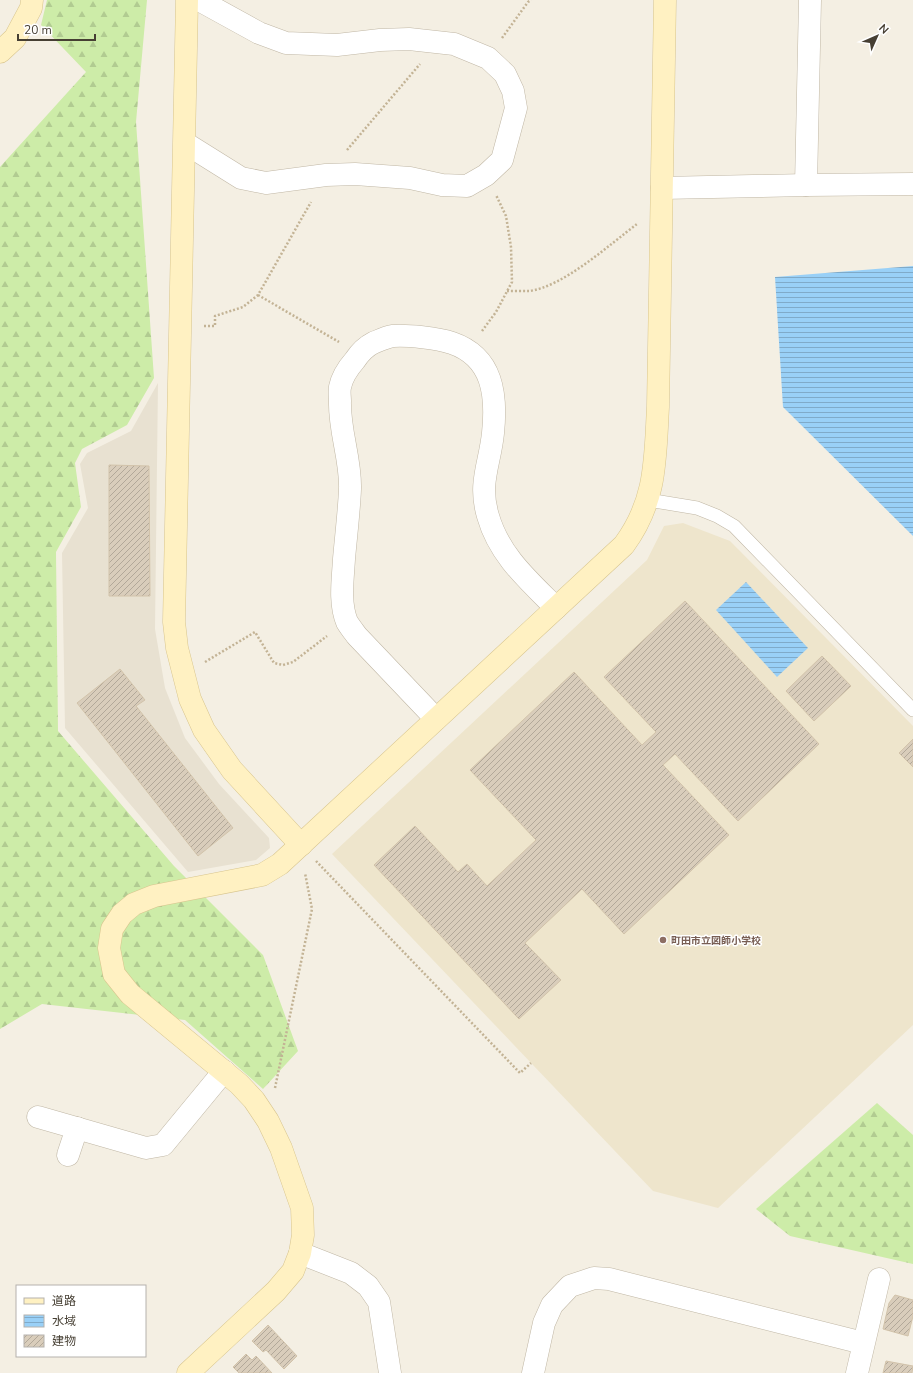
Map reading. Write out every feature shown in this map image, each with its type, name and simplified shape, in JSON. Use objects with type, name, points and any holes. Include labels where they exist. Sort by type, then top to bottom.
[{"type":"street","points":[[0,52],[15,38],[31,8],[32,0]]},
{"type":"street","points":[[187,0],[174,622],[177,648],[190,699],[204,730],[232,770],[301,845]]},
{"type":"street","points":[[184,143],[241,178],[266,183],[326,175],[355,174],[410,178],[442,185],[467,186],[486,175],[502,160],[516,108],[513,91],[505,74],[488,58],[454,44],[409,39],[380,40],[336,45],[286,42],[259,33],[199,0]]},
{"type":"street","points":[[188,1373],[276,1291],[293,1271],[300,1253],[303,1235],[302,1208],[281,1148],[268,1121],[254,1100],[224,1071],[130,994],[114,974],[109,948],[112,929],[122,914],[134,904],[154,896],[262,875],[280,864],[624,545],[634,531],[643,515],[654,472],[658,406],[665,0]]},
{"type":"street","points":[[806,185],[810,0]]},
{"type":"street","points":[[662,196],[806,185],[913,184]]},
{"type":"street","points":[[436,719],[357,636],[347,621],[343,602],[350,487],[348,460],[340,411],[340,387],[347,368],[359,354],[371,344],[392,336],[424,337],[451,342],[468,350],[481,362],[491,380],[495,400],[493,434],[483,494],[488,516],[498,543],[514,565],[556,608]]},
{"type":"street","points":[[38,1117],[146,1148],[163,1145],[224,1071]]},
{"type":"street","points":[[68,1155],[77,1128]]},
{"type":"street","points":[[300,1253],[351,1273],[368,1286],[379,1302],[390,1373]]},
{"type":"street","points":[[533,1373],[544,1323],[552,1305],[570,1286],[594,1278],[609,1279],[863,1343]]},
{"type":"street","points":[[856,1373],[879,1279]]},
{"type":"lane","points":[[648,500],[697,508],[717,516],[734,526],[913,710]]},
{"type":"path","points":[[488,58],[528,1]]},
{"type":"path","points":[[468,350],[496,312],[512,282],[511,247],[506,216],[486,175]]},
{"type":"path","points":[[507,291],[530,290],[559,281],[593,257],[662,196]]},
{"type":"path","points":[[258,295],[359,354]]},
{"type":"path","points":[[184,674],[255,632],[274,663],[283,665],[293,662],[347,621]]},
{"type":"path","points":[[301,845],[520,1073],[531,1063]]},
{"type":"path","points":[[268,1121],[312,909],[301,845]]},
{"type":"shaded area","points":[[158,383],[155,629],[165,688],[185,738],[219,784],[269,838],[270,848],[256,860],[188,872],[65,728],[62,553],[88,508],[80,464],[87,453],[131,431]]},
{"type":"shaded area","name":"町田市立図師小学校","points":[[683,523],[730,541],[913,726],[913,1025],[718,1208],[653,1191],[332,854],[647,560],[664,526]]},
{"type":"green space","points":[[47,0],[147,0],[136,122],[154,378],[127,425],[82,449],[75,463],[81,507],[56,552],[58,731],[174,866],[263,955],[298,1051],[263,1089],[185,1020],[42,1004],[0,1029],[0,167],[86,72],[41,25]]},
{"type":"green space","points":[[877,1103],[913,1135],[913,1264],[790,1236],[756,1209]]},
{"type":"water","points":[[913,266],[913,536],[783,407],[775,277]]},
{"type":"water","points":[[746,582],[808,648],[777,677],[716,610]]},
{"type":"building","points":[[109,465],[149,466],[150,596],[109,596]]},
{"type":"building","points":[[685,601],[819,744],[738,821],[675,754],[663,765],[729,835],[624,934],[582,889],[525,943],[561,980],[519,1019],[374,865],[415,826],[458,872],[467,864],[487,886],[536,840],[470,770],[574,672],[642,745],[656,732],[604,677]]},
{"type":"building","points":[[822,656],[851,686],[814,721],[786,691]]},
{"type":"building","points":[[120,669],[145,700],[136,706],[233,828],[198,856],[77,703]]},
{"type":"building","points":[[913,739],[913,767],[899,753]]},
{"type":"building","points":[[895,1295],[913,1300],[913,1316],[908,1336],[883,1329],[889,1303]]},
{"type":"building","points":[[268,1325],[297,1356],[284,1369],[266,1350],[263,1352],[252,1341]]},
{"type":"building","points":[[246,1354],[252,1360],[256,1356],[272,1373],[239,1373],[233,1367]]},
{"type":"building","points":[[886,1361],[913,1366],[912,1373],[883,1373]]},
{"type":"place","name":"町田市立図師小学校","points":[[663,940]]}]
